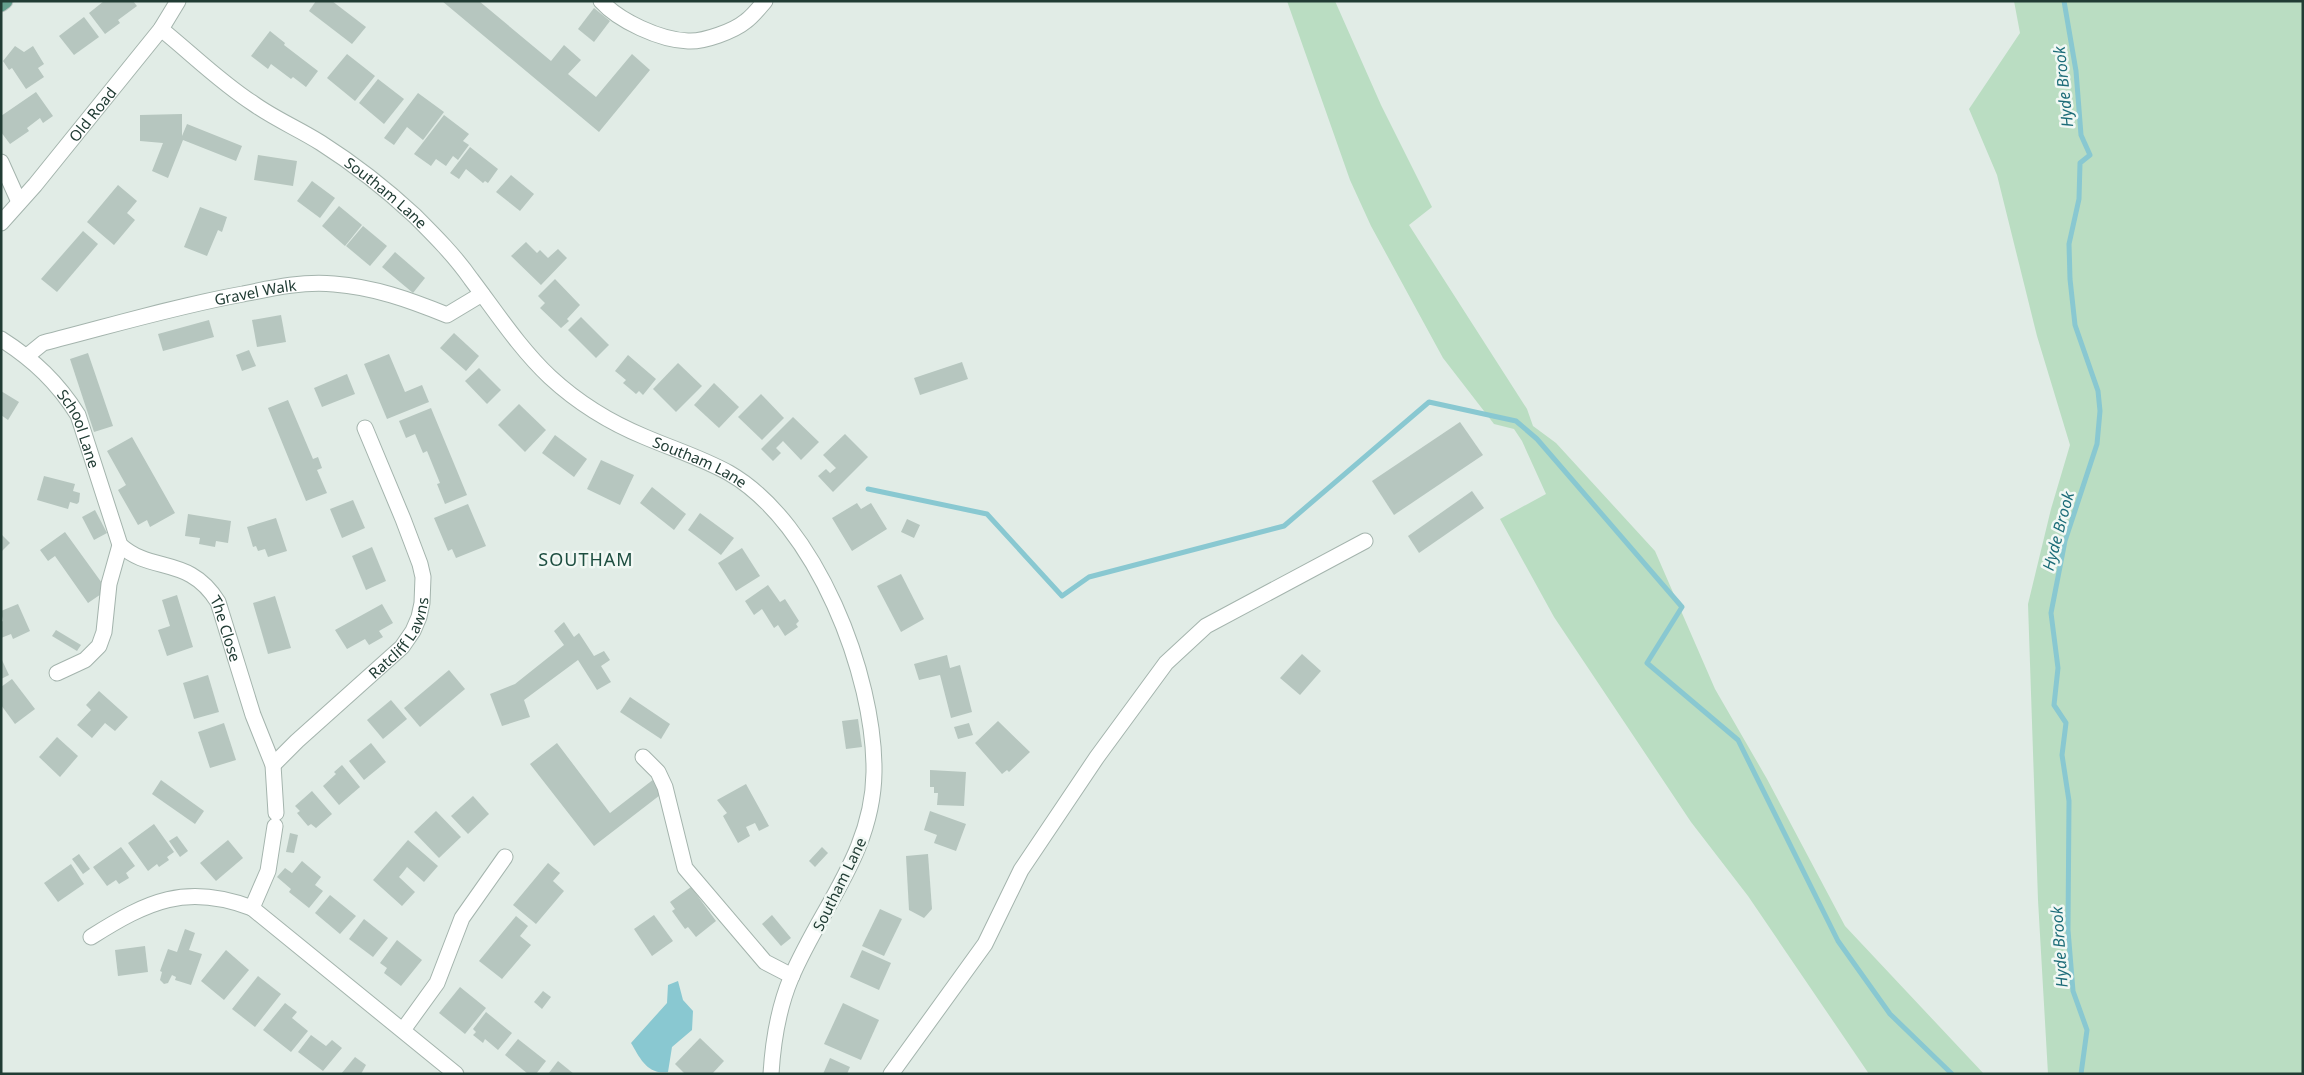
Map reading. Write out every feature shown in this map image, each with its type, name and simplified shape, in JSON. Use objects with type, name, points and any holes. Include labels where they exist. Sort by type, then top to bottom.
[{"type":"main road","points":[[1,4],[4,1]]},
{"type":"street","name":"Old Road","points":[[1,223],[161,29],[178,1]]},
{"type":"street","points":[[601,1],[612,13],[652,33],[688,41],[723,34],[746,22],[765,1]]},
{"type":"street","name":"Southam Lane","points":[[161,29],[254,105],[322,143],[387,192],[440,241],[526,351],[550,377],[573,396],[627,428],[713,464],[733,475],[761,497],[794,534],[819,575],[843,621],[870,720],[874,769],[873,794],[864,833],[852,864],[792,976],[778,1016],[772,1074]]},
{"type":"street","points":[[1,162],[19,202]]},
{"type":"street","name":"Gravel Walk","points":[[27,356],[44,343],[210,300],[276,288],[318,283],[367,288],[397,296],[447,315],[482,294]]},
{"type":"street","name":"School Lane","points":[[1,340],[27,356],[56,383],[78,416],[120,545]]},
{"type":"street","name":"Ratcliff Lawns","points":[[273,765],[297,740],[402,646],[413,631],[419,617],[423,590],[420,564],[365,428]]},
{"type":"street","points":[[891,1074],[985,944],[1022,870],[1097,757],[1166,663],[1206,626],[1366,541]]},
{"type":"street","points":[[57,673],[85,660],[99,646],[104,632],[109,584],[120,545]]},
{"type":"street","name":"The Close","points":[[120,545],[133,554],[191,574],[201,580],[213,594],[218,602],[253,716],[273,765]]},
{"type":"street","points":[[643,757],[658,772],[665,787],[685,868],[765,962],[792,976]]},
{"type":"street","points":[[252,908],[268,871],[275,820],[273,765]]},
{"type":"street","points":[[403,1030],[437,982],[462,918],[505,857]]},
{"type":"street","points":[[91,937],[139,908],[169,899],[186,896],[219,898],[252,908],[456,1074]]},
{"type":"green space","points":[[1287,1],[1335,1],[1381,105],[1432,207],[1409,225],[1527,409],[1533,426],[1556,443],[1655,551],[1715,689],[1767,779],[1845,926],[1984,1074],[1869,1074],[1748,896],[1691,822],[1554,617],[1500,519],[1546,494],[1522,441],[1514,429],[1494,424],[1443,358],[1371,226],[1350,180]]},
{"type":"green space","points":[[2014,1],[2303,1],[2303,1074],[2048,1074],[2038,900],[2028,604],[2051,509],[2070,445],[2037,336],[1997,175],[1969,109],[2020,33]]},
{"type":"water","points":[[678,981],[683,1000],[693,1011],[692,1030],[672,1047],[668,1072],[655,1071],[645,1064],[631,1043],[667,1003],[668,985]]},
{"type":"building","points":[[104,1],[133,1],[137,6],[118,20],[120,23],[105,34],[89,13]]},
{"type":"building","points":[[316,1],[332,1],[366,27],[352,44],[309,11]]},
{"type":"building","points":[[442,1],[479,1],[551,61],[564,45],[581,60],[568,74],[596,97],[632,54],[650,70],[599,132]]},
{"type":"building","points":[[594,8],[610,21],[594,42],[578,29]]},
{"type":"building","points":[[84,17],[99,37],[74,55],[59,36]]},
{"type":"building","points":[[270,31],[285,43],[284,45],[318,71],[306,87],[293,77],[291,79],[271,64],[268,69],[251,56]]},
{"type":"building","points":[[15,46],[24,52],[33,46],[44,64],[38,68],[44,77],[26,89],[12,68],[9,70],[3,61]]},
{"type":"building","points":[[347,54],[375,76],[355,101],[327,78]]},
{"type":"building","points":[[378,79],[404,99],[384,124],[359,103]]},
{"type":"building","points":[[36,92],[53,116],[43,123],[40,118],[27,128],[29,131],[10,144],[1,132],[1,116]]},
{"type":"building","points":[[418,93],[444,112],[423,140],[407,127],[394,145],[384,138]]},
{"type":"building","points":[[182,114],[182,136],[187,124],[242,146],[236,161],[183,140],[168,178],[152,171],[163,143],[140,141],[140,115]]},
{"type":"building","points":[[444,115],[469,134],[463,141],[469,145],[458,160],[453,156],[446,166],[436,159],[431,166],[414,154]]},
{"type":"building","points":[[470,147],[498,169],[488,183],[485,181],[483,183],[466,169],[459,179],[450,173]]},
{"type":"building","points":[[258,155],[297,161],[293,186],[254,180]]},
{"type":"building","points":[[511,175],[534,194],[520,211],[496,192]]},
{"type":"building","points":[[312,181],[335,198],[320,218],[297,201]]},
{"type":"building","points":[[118,185],[137,201],[127,213],[135,220],[114,245],[87,222]]},
{"type":"building","points":[[339,206],[362,225],[345,246],[322,226]]},
{"type":"building","points":[[200,207],[227,217],[222,232],[218,230],[207,256],[184,247]]},
{"type":"building","points":[[363,226],[387,246],[370,266],[346,246]]},
{"type":"building","points":[[83,231],[98,244],[57,292],[41,279]]},
{"type":"building","points":[[526,242],[537,253],[540,250],[548,258],[558,249],[567,258],[541,285],[511,256]]},
{"type":"building","points":[[395,252],[425,278],[413,293],[382,267]]},
{"type":"building","points":[[555,279],[580,305],[567,319],[569,321],[561,328],[540,308],[545,303],[538,296]]},
{"type":"building","points":[[281,315],[286,342],[257,347],[252,320]]},
{"type":"building","points":[[581,317],[609,345],[596,358],[568,330]]},
{"type":"building","points":[[209,320],[214,337],[163,351],[158,334]]},
{"type":"building","points":[[454,333],[479,356],[466,371],[440,348]]},
{"type":"building","points":[[249,350],[256,366],[242,371],[236,355]]},
{"type":"building","points":[[88,353],[113,426],[94,432],[70,359]]},
{"type":"building","points":[[389,354],[405,392],[422,385],[429,402],[387,419],[364,364]]},
{"type":"building","points":[[628,355],[656,379],[643,395],[639,391],[636,394],[623,383],[626,380],[615,371]]},
{"type":"building","points":[[962,362],[968,379],[920,395],[914,378]]},
{"type":"building","points":[[678,363],[702,386],[676,412],[653,389]]},
{"type":"building","points":[[479,368],[501,390],[487,404],[465,381]]},
{"type":"building","points":[[347,374],[355,394],[322,407],[314,388]]},
{"type":"building","points":[[714,383],[739,407],[719,428],[694,405]]},
{"type":"building","points":[[1,391],[19,402],[8,420],[1,415]]},
{"type":"building","points":[[761,394],[784,418],[762,440],[738,417]]},
{"type":"building","points":[[288,400],[313,459],[318,457],[322,468],[317,470],[327,493],[306,501],[268,408]]},
{"type":"building","points":[[519,404],[546,430],[525,452],[498,425]]},
{"type":"building","points":[[431,408],[467,495],[445,504],[437,484],[440,483],[427,451],[423,453],[415,434],[406,438],[399,421]]},
{"type":"building","points":[[793,417],[819,442],[801,460],[783,441],[776,448],[781,453],[773,461],[761,449]]},
{"type":"building","points":[[1460,422],[1483,455],[1394,515],[1372,481]]},
{"type":"building","points":[[845,434],[868,457],[833,492],[818,476],[826,469],[830,473],[836,468],[823,455]]},
{"type":"building","points":[[555,435],[587,459],[574,477],[542,453]]},
{"type":"building","points":[[132,437],[175,513],[150,527],[147,520],[138,525],[118,490],[126,485],[107,451]]},
{"type":"building","points":[[601,460],[634,475],[620,505],[587,489]]},
{"type":"building","points":[[44,476],[75,484],[73,491],[80,493],[79,502],[77,504],[70,502],[68,509],[37,500]]},
{"type":"building","points":[[652,487],[686,514],[674,530],[640,503]]},
{"type":"building","points":[[1472,491],[1484,508],[1419,553],[1408,536]]},
{"type":"building","points":[[353,500],[365,528],[342,538],[330,509]]},
{"type":"building","points":[[857,503],[861,509],[871,503],[887,529],[852,551],[832,518]]},
{"type":"building","points":[[468,504],[486,546],[456,558],[452,549],[448,551],[434,518]]},
{"type":"building","points":[[95,510],[107,533],[94,540],[82,517]]},
{"type":"building","points":[[700,513],[734,538],[721,555],[688,530]]},
{"type":"building","points":[[188,514],[231,521],[228,543],[216,541],[215,547],[199,544],[200,538],[185,536]]},
{"type":"building","points":[[276,518],[287,551],[268,557],[265,549],[258,551],[256,546],[253,547],[247,527]]},
{"type":"building","points":[[907,519],[920,525],[914,538],[901,532]]},
{"type":"building","points":[[65,532],[107,590],[88,603],[55,556],[48,561],[40,550]]},
{"type":"building","points":[[1,534],[10,543],[1,552]]},
{"type":"building","points":[[372,547],[386,581],[366,590],[352,556]]},
{"type":"building","points":[[742,548],[760,576],[736,591],[718,563]]},
{"type":"building","points":[[901,574],[924,619],[901,632],[877,586]]},
{"type":"building","points":[[768,585],[780,602],[785,599],[799,621],[796,624],[798,627],[785,636],[778,625],[774,628],[762,609],[754,615],[745,601]]},
{"type":"building","points":[[177,595],[193,647],[167,656],[158,630],[170,626],[162,600]]},
{"type":"building","points":[[275,596],[291,648],[268,654],[253,603]]},
{"type":"building","points":[[18,604],[30,631],[13,639],[11,634],[1,638],[1,622],[3,621],[1,611]]},
{"type":"building","points":[[382,604],[393,623],[379,631],[383,637],[369,645],[365,639],[347,649],[335,630]]},
{"type":"building","points":[[564,622],[574,637],[579,633],[594,656],[604,651],[610,660],[601,666],[611,682],[597,690],[578,660],[524,700],[530,717],[502,726],[490,694],[515,684],[564,645],[554,631]]},
{"type":"building","points":[[56,630],[81,645],[77,651],[52,636]]},
{"type":"building","points":[[1302,654],[1321,671],[1300,695],[1280,678]]},
{"type":"building","points":[[947,655],[950,668],[960,665],[972,712],[951,718],[940,675],[919,680],[914,664]]},
{"type":"building","points":[[1,658],[9,675],[1,679]]},
{"type":"building","points":[[449,670],[465,689],[420,727],[404,708]]},
{"type":"building","points":[[208,675],[219,712],[194,719],[183,683]]},
{"type":"building","points":[[12,679],[35,709],[15,724],[1,705],[1,687]]},
{"type":"building","points":[[99,691],[128,717],[115,731],[105,723],[92,738],[77,725],[91,710],[86,705]]},
{"type":"building","points":[[630,697],[670,724],[661,739],[620,712]]},
{"type":"building","points":[[391,700],[407,719],[383,739],[367,720]]},
{"type":"building","points":[[858,719],[862,747],[846,749],[842,721]]},
{"type":"building","points":[[998,721],[1030,752],[1009,772],[1007,770],[1002,774],[975,743]]},
{"type":"building","points":[[224,723],[236,760],[210,768],[198,732]]},
{"type":"building","points":[[969,723],[973,735],[958,739],[954,727]]},
{"type":"building","points":[[57,737],[78,756],[60,777],[39,757]]},
{"type":"building","points":[[371,743],[386,762],[364,780],[349,761]]},
{"type":"building","points":[[557,743],[610,813],[654,779],[664,792],[594,846],[530,764]]},
{"type":"building","points":[[342,765],[360,787],[339,805],[323,786],[336,774],[334,772]]},
{"type":"building","points":[[930,770],[966,772],[964,806],[937,805],[938,793],[934,793],[934,787],[930,787]]},
{"type":"building","points":[[161,780],[204,811],[195,824],[152,794]]},
{"type":"building","points":[[746,784],[769,826],[759,831],[755,823],[746,827],[750,836],[738,843],[723,816],[727,813],[717,800]]},
{"type":"building","points":[[312,791],[332,814],[316,828],[311,824],[308,826],[297,813],[300,811],[295,806]]},
{"type":"building","points":[[473,796],[489,814],[468,834],[451,816]]},
{"type":"building","points":[[436,811],[461,837],[439,858],[414,832]]},
{"type":"building","points":[[930,811],[966,824],[956,851],[934,843],[937,835],[924,830]]},
{"type":"building","points":[[154,824],[174,852],[167,857],[169,860],[159,867],[157,864],[148,871],[128,843]]},
{"type":"building","points":[[290,833],[298,835],[294,853],[286,852]]},
{"type":"building","points":[[177,836],[188,851],[180,857],[169,841]]},
{"type":"building","points":[[228,840],[243,858],[216,881],[200,863]]},
{"type":"building","points":[[408,840],[438,866],[424,882],[407,867],[399,877],[415,892],[402,906],[373,880]]},
{"type":"building","points":[[121,847],[135,866],[126,873],[129,878],[119,884],[116,880],[107,886],[93,867]]},
{"type":"building","points":[[822,847],[828,853],[815,867],[809,861]]},
{"type":"building","points":[[79,854],[90,869],[83,874],[72,859]]},
{"type":"building","points":[[928,854],[932,909],[924,918],[909,910],[906,856]]},
{"type":"building","points":[[302,861],[321,877],[315,885],[323,891],[309,908],[289,892],[291,889],[277,877],[285,868],[292,873]]},
{"type":"building","points":[[548,863],[560,873],[553,881],[564,891],[536,924],[513,905]]},
{"type":"building","points":[[71,864],[84,884],[58,902],[44,883]]},
{"type":"building","points":[[691,887],[716,921],[696,937],[688,927],[685,929],[672,911],[675,909],[670,902]]},
{"type":"building","points":[[330,895],[356,916],[340,934],[315,913]]},
{"type":"building","points":[[880,909],[902,919],[884,956],[862,946]]},
{"type":"building","points":[[654,915],[673,941],[652,956],[634,929]]},
{"type":"building","points":[[772,915],[791,938],[781,946],[762,924]]},
{"type":"building","points":[[516,916],[528,926],[520,936],[531,945],[502,979],[479,961]]},
{"type":"building","points":[[364,919],[388,938],[373,957],[349,939]]},
{"type":"building","points":[[185,929],[195,933],[189,950],[202,954],[191,985],[175,980],[176,977],[172,975],[168,983],[164,984],[160,980],[162,972],[160,971],[168,949],[177,952]]},
{"type":"building","points":[[397,940],[422,960],[401,986],[384,973],[387,968],[380,963]]},
{"type":"building","points":[[145,946],[148,972],[118,976],[115,950]]},
{"type":"building","points":[[226,950],[249,970],[224,1000],[201,981]]},
{"type":"building","points":[[862,950],[891,963],[879,990],[850,977]]},
{"type":"building","points":[[258,976],[281,994],[255,1027],[232,1009]]},
{"type":"building","points":[[460,987],[486,1008],[465,1034],[439,1013]]},
{"type":"building","points":[[543,991],[551,997],[542,1009],[534,1002]]},
{"type":"building","points":[[285,1003],[297,1012],[292,1018],[308,1031],[291,1052],[263,1030]]},
{"type":"building","points":[[843,1003],[879,1020],[861,1060],[824,1044]]},
{"type":"building","points":[[486,1012],[512,1033],[498,1050],[485,1039],[483,1043],[473,1035],[476,1032],[473,1029]]},
{"type":"building","points":[[311,1035],[326,1046],[332,1040],[342,1048],[323,1071],[298,1052]]},
{"type":"building","points":[[700,1038],[724,1061],[712,1074],[685,1074],[675,1064]]},
{"type":"building","points":[[518,1039],[546,1061],[536,1074],[528,1074],[505,1055]]},
{"type":"building","points":[[355,1057],[366,1065],[361,1074],[341,1074]]},
{"type":"building","points":[[830,1058],[850,1067],[847,1074],[823,1074]]},
{"type":"building","points":[[558,1061],[574,1074],[548,1074]]},
{"type":"waterway","name":"Hyde Brook","points":[[2064,1],[2076,71],[2081,135],[2090,155],[2080,163],[2079,199],[2069,244],[2070,279],[2075,325],[2098,391],[2100,411],[2097,444],[2065,541],[2051,613],[2058,668],[2054,705],[2066,723],[2062,755],[2069,801],[2068,930],[2073,991],[2087,1030],[2081,1074]]},
{"type":"waterway","points":[[868,489],[987,514],[1062,596],[1089,577],[1284,526],[1429,402],[1516,421],[1537,439],[1682,607],[1647,663],[1738,740],[1838,941],[1890,1014],[1952,1074]]},
{"type":"district","name":"SOUTHAM","points":[[586,559]]}]
